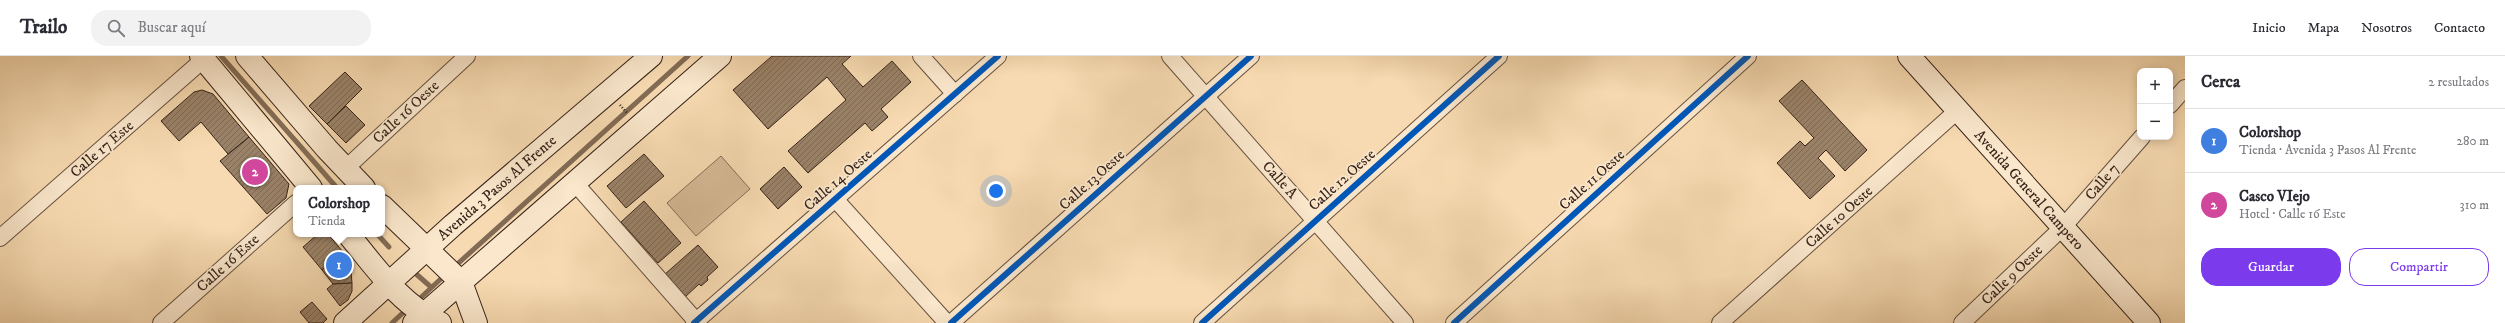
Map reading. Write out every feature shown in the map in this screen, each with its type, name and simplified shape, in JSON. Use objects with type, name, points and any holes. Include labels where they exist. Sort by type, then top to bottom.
[{"type":"main road","points":[[246,56],[345,169],[361,185]]},
{"type":"main road","name":"Avenida 3 Pasos Al Frente","points":[[424,318],[446,268],[651,56]]},
{"type":"main road","name":"Avenida 3 Pasos Al Frente","points":[[345,323],[395,290],[446,268],[574,182],[720,56]]},
{"type":"main road","name":"Avenida General Campero","points":[[1909,56],[2149,323]]},
{"type":"main road","points":[[202,58],[308,185]]},
{"type":"main road","points":[[385,209],[446,268],[476,323]]},
{"type":"main road","points":[[351,237],[395,290],[424,318]]},
{"type":"street","name":"Calle 16 Oeste","points":[[345,169],[467,56]]},
{"type":"street","points":[[921,56],[955,94]]},
{"type":"street","name":"Calle 14 Oeste","points":[[695,322],[836,200],[998,56]]},
{"type":"street","name":"Calle A","points":[[1170,56],[1316,220],[1405,323]]},
{"type":"street","name":"Calle 13 Oeste","points":[[951,323],[1251,56]]},
{"type":"street","name":"Calle 12 Oeste","points":[[1202,323],[1499,56]]},
{"type":"street","name":"Calle 11 Oeste","points":[[1454,323],[1748,56]]},
{"type":"street","name":"Calle 17 Este","points":[[0,238],[202,58]]},
{"type":"street","points":[[2171,104],[2185,88]]},
{"type":"street","name":"Calle 10 Oeste","points":[[1720,323],[1957,111]]},
{"type":"street","name":"Calle 7","points":[[2063,227],[2139,140]]},
{"type":"street","points":[[574,182],[695,322]]},
{"type":"street","points":[[836,200],[947,323]]},
{"type":"street","name":"Calle 16 Este","points":[[161,323],[293,206]]},
{"type":"street","name":"Calle 9 Oeste","points":[[1962,323],[2063,227]]},
{"type":"shaded area","points":[[721,156],[750,189],[696,236],[667,203]]},
{"type":"building","points":[[772,56],[851,56],[842,64],[863,87],[892,61],[911,82],[881,109],[888,117],[872,131],[865,123],[808,173],[788,151],[846,100],[827,77],[768,129],[733,90]]},
{"type":"building","points":[[345,72],[362,89],[327,124],[309,106]]},
{"type":"building","points":[[1802,80],[1867,150],[1845,171],[1826,150],[1818,158],[1835,176],[1810,199],[1777,163],[1800,141],[1805,146],[1814,138],[1779,101]]},
{"type":"building","points":[[202,90],[213,94],[249,137],[228,154],[201,122],[179,141],[161,121],[194,92]]},
{"type":"building","points":[[346,106],[365,125],[346,143],[327,124]]},
{"type":"building","points":[[249,137],[289,184],[286,198],[267,214],[220,161]]},
{"type":"building","points":[[644,154],[664,176],[626,208],[607,186]]},
{"type":"building","points":[[784,167],[802,187],[778,209],[760,189]]},
{"type":"building","points":[[644,201],[681,243],[658,263],[621,222]]},
{"type":"building","points":[[315,237],[330,237],[343,252],[322,270],[303,247]]},
{"type":"building","points":[[698,245],[718,267],[707,277],[708,280],[701,286],[699,284],[684,298],[664,275]]},
{"type":"building","points":[[343,252],[350,260],[352,283],[333,284],[322,270]]},
{"type":"building","points":[[352,283],[352,291],[348,300],[340,306],[327,289],[333,284]]},
{"type":"building","points":[[312,302],[327,319],[323,323],[309,323],[300,312]]},
{"type":"waterway","points":[[221,56],[334,185]]},
{"type":"waterway","points":[[453,268],[688,56]]},
{"type":"waterway","points":[[380,237],[389,247]]},
{"type":"waterway","points":[[415,273],[431,287]]},
{"type":"waterway","points":[[416,302],[445,275]]},
{"type":"waterway","points":[[392,323],[408,308]]},
{"type":"cycle path","points":[[694,323],[998,56]]},
{"type":"cycle path","points":[[951,323],[1251,56]]},
{"type":"cycle path","points":[[1202,323],[1499,56]]},
{"type":"cycle path","points":[[1454,323],[1748,56]]},
{"type":"place","name":"Casco VIejo","points":[[255,172]]},
{"type":"place","name":"Colorshop","points":[[339,265]]}]
